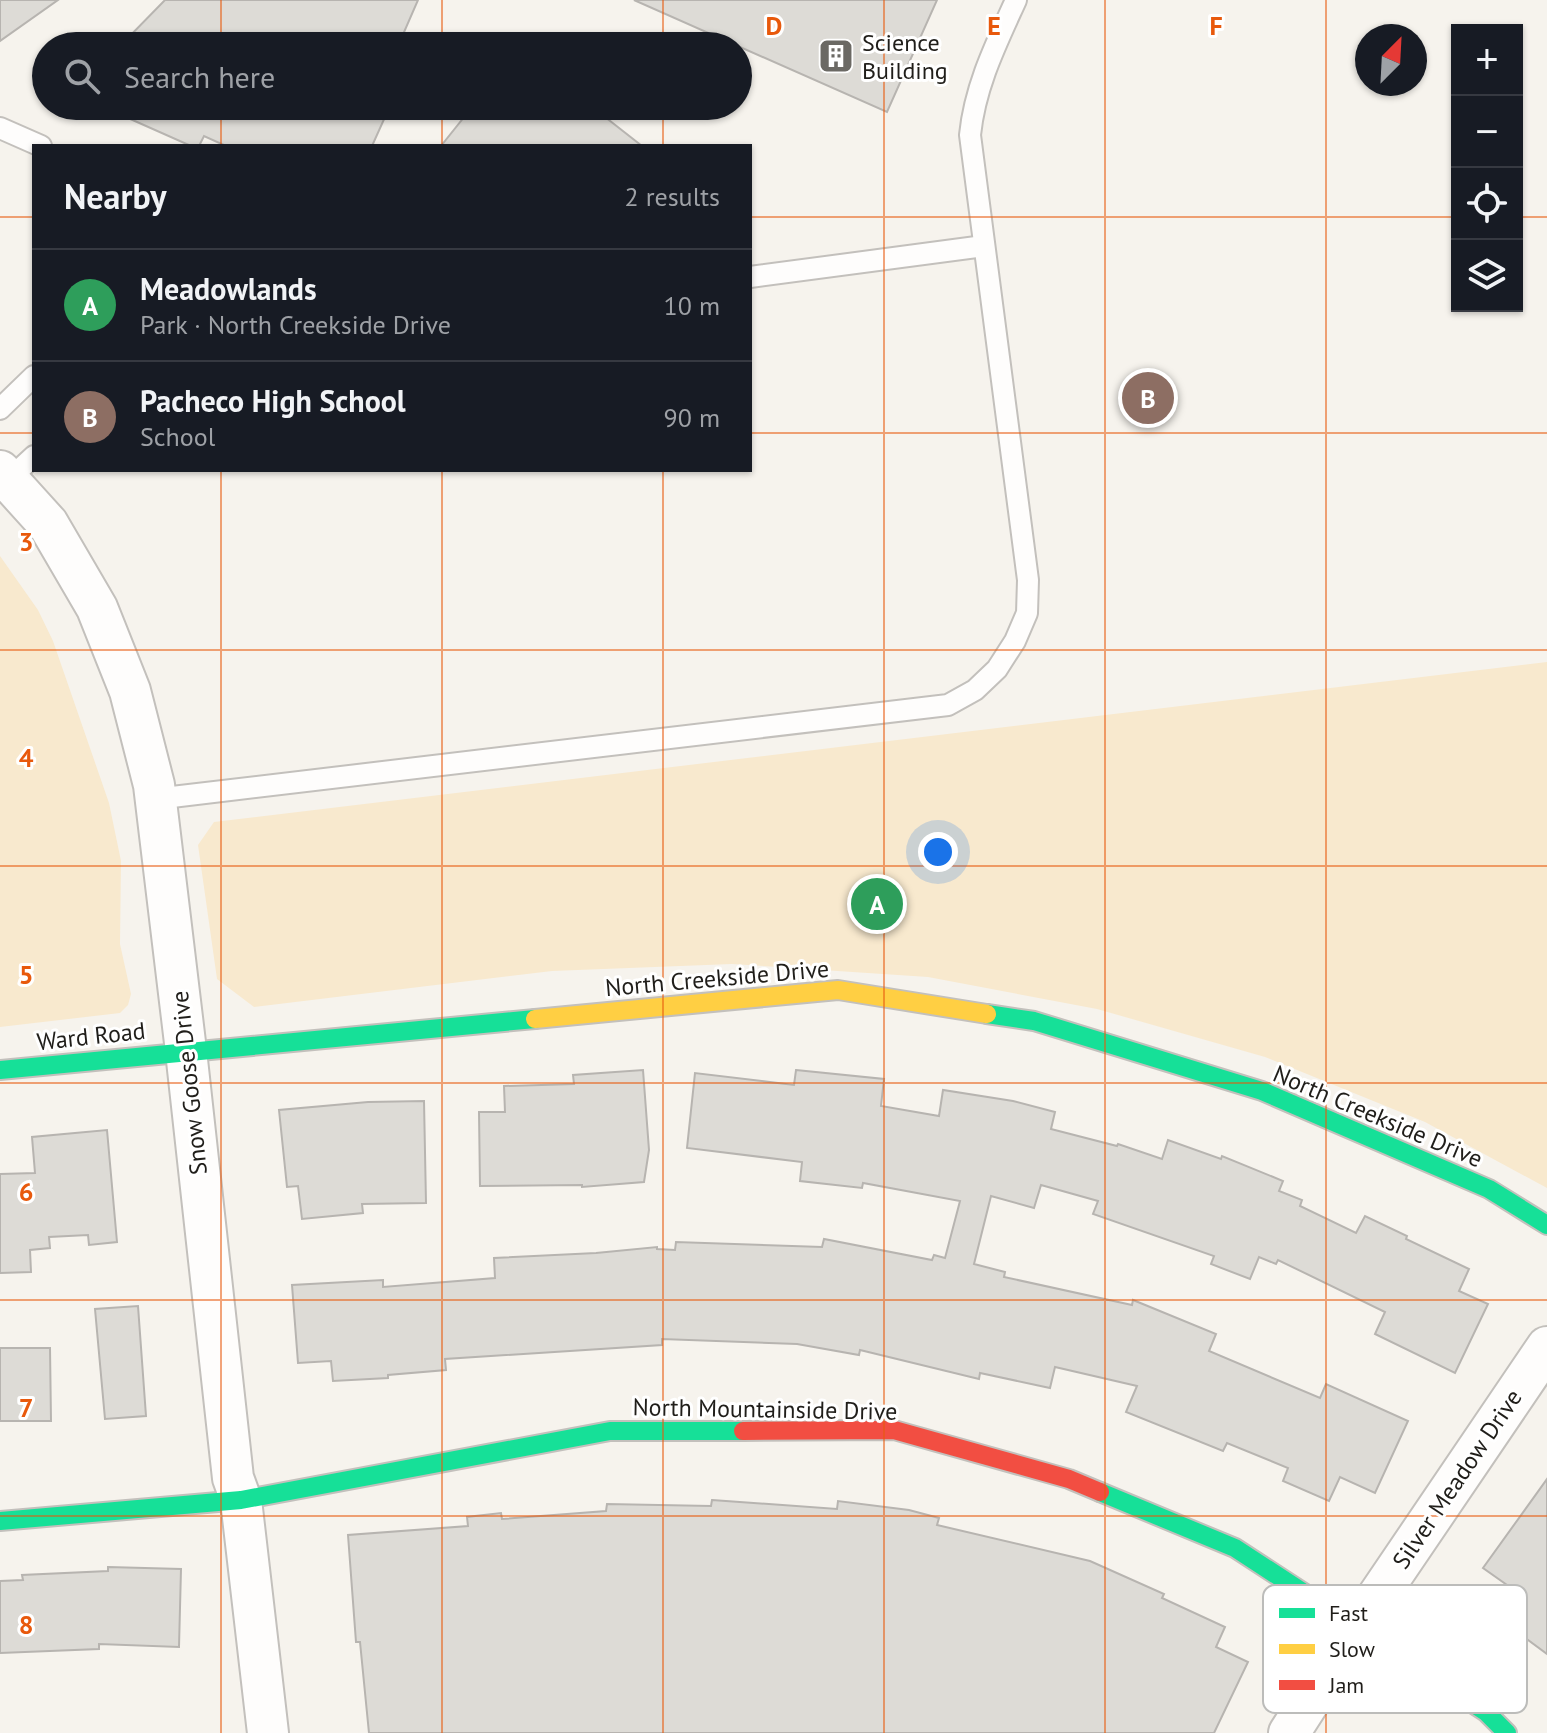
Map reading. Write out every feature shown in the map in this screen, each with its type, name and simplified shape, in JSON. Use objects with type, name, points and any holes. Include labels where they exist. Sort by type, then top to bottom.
[{"type":"street","name":"Snow Goose Drive","points":[[14,469],[97,608],[130,691],[154,785],[233,1478],[241,1500],[268,1733]]},
{"type":"street","name":"North Creekside Drive","points":[[186,1051],[838,990],[1034,1021],[1262,1091],[1489,1189],[1547,1225]]},
{"type":"street","name":"Ward Road","points":[[0,1070],[186,1051]]},
{"type":"street","name":"Silver Meadow Drive","points":[[1386,1585],[1547,1347]]},
{"type":"street","name":"North Mountainside Drive","points":[[0,1521],[241,1500],[610,1431],[894,1430],[1069,1479],[1235,1548],[1292,1585]]},
{"type":"street","name":"Silver Meadow Drive","points":[[1289,1733],[1302,1713]]},
{"type":"street","name":"North Mountainside Drive","points":[[1487,1713],[1507,1733]]},
{"type":"lane","points":[[155,799],[948,705],[975,690],[997,669],[1015,641],[1027,613],[1028,580],[970,135],[973,106],[982,76],[1016,0]]},
{"type":"lane","points":[[0,128],[36,144]]},
{"type":"lane","points":[[752,277],[984,246]]},
{"type":"lane","points":[[0,409],[32,378]]},
{"type":"shaded area","points":[[0,556],[38,610],[53,641],[109,803],[121,861],[120,944],[131,994],[128,1005],[120,1013],[0,1027]]},
{"type":"shaded area","points":[[1547,662],[1547,1188],[1425,1122],[1265,1057],[1097,1009],[928,977],[732,964],[552,971],[254,1007],[217,979],[198,845],[214,822]]},
{"type":"building","points":[[0,0],[58,0],[0,41]]},
{"type":"building","points":[[165,0],[418,0],[404,32],[134,32]]},
{"type":"building","name":"Science Building","points":[[634,0],[937,0],[887,112],[752,52],[752,32],[706,32]]},
{"type":"building","points":[[132,120],[384,120],[373,144],[222,144],[204,136],[200,144],[186,144]]},
{"type":"building","points":[[462,120],[609,120],[639,144],[443,144]]},
{"type":"building","points":[[643,1070],[649,1150],[644,1182],[582,1187],[480,1186],[479,1112],[505,1112],[504,1086],[574,1084],[573,1075]]},
{"type":"building","points":[[796,1070],[884,1079],[881,1106],[939,1116],[943,1090],[1013,1101],[1055,1112],[1051,1129],[1118,1144],[1162,1159],[1168,1140],[1221,1159],[1222,1156],[1283,1181],[1279,1191],[1302,1200],[1300,1206],[1356,1233],[1365,1216],[1469,1269],[1459,1291],[1488,1304],[1455,1373],[1375,1334],[1385,1312],[1278,1260],[1276,1264],[1259,1257],[1250,1279],[1211,1264],[1214,1256],[1093,1214],[1098,1201],[1041,1185],[1034,1208],[991,1196],[974,1264],[1005,1272],[1004,1277],[1132,1305],[1133,1300],[1216,1334],[1209,1351],[1320,1398],[1326,1384],[1408,1421],[1375,1493],[1340,1477],[1329,1501],[1283,1481],[1288,1468],[1227,1443],[1223,1451],[1126,1412],[1137,1386],[1055,1367],[1050,1388],[980,1373],[979,1379],[860,1350],[859,1355],[797,1344],[662,1339],[662,1345],[445,1359],[446,1370],[388,1375],[388,1378],[333,1381],[331,1361],[298,1363],[292,1285],[383,1280],[383,1287],[495,1278],[494,1258],[657,1247],[675,1250],[676,1242],[822,1247],[824,1239],[932,1260],[934,1255],[945,1258],[960,1201],[863,1183],[862,1188],[800,1181],[802,1162],[687,1148],[695,1073],[794,1085]]},
{"type":"building","points":[[424,1101],[426,1203],[362,1204],[363,1213],[302,1219],[298,1186],[287,1187],[279,1110],[368,1102]]},
{"type":"building","points":[[107,1130],[117,1242],[89,1245],[88,1235],[49,1237],[50,1248],[30,1250],[31,1272],[0,1273],[0,1174],[35,1173],[32,1137]]},
{"type":"building","points":[[138,1306],[146,1416],[105,1419],[95,1309]]},
{"type":"building","points":[[0,1348],[50,1348],[51,1421],[0,1421]]},
{"type":"building","points":[[1547,1479],[1547,1654],[1527,1639],[1527,1585],[1507,1585],[1483,1568]]},
{"type":"building","points":[[712,1500],[837,1509],[838,1501],[909,1510],[939,1518],[937,1525],[1090,1561],[1164,1594],[1162,1598],[1225,1627],[1216,1647],[1248,1662],[1214,1733],[369,1733],[360,1642],[356,1642],[348,1535],[468,1526],[467,1517],[501,1513],[502,1519],[606,1511],[607,1504],[711,1506]]},
{"type":"building","points":[[108,1567],[181,1569],[179,1647],[99,1644],[99,1649],[0,1653],[0,1581],[23,1580],[22,1575],[108,1571]]},
{"type":"traffic: fast","points":[[987,1014],[1034,1021],[1262,1091],[1489,1189],[1547,1225]]},
{"type":"traffic: fast","points":[[0,1070],[535,1019]]},
{"type":"traffic: fast","points":[[0,1521],[241,1500],[610,1431],[743,1431]]},
{"type":"traffic: fast","points":[[1100,1492],[1235,1548],[1292,1585]]},
{"type":"traffic: fast","points":[[1487,1713],[1507,1733]]},
{"type":"traffic: slow","points":[[535,1019],[838,990],[987,1014]]},
{"type":"traffic: jam","points":[[743,1431],[894,1430],[1069,1479],[1100,1492]]},
{"type":"place","name":"Science Building","points":[[836,56]]},
{"type":"place","name":"Pacheco High School","points":[[1148,398]]},
{"type":"place","name":"Meadowlands","points":[[877,904]]}]
